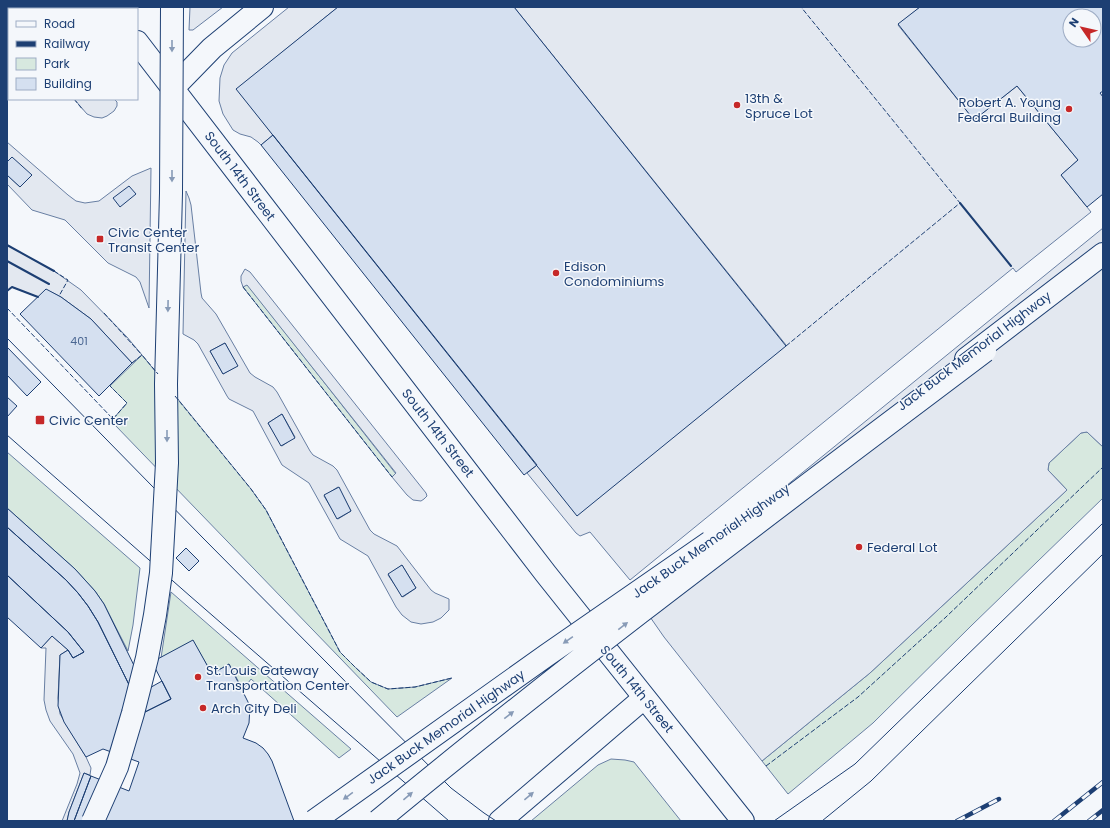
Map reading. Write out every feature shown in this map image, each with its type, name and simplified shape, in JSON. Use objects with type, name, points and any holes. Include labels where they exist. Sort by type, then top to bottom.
[{"type":"main road","points":[[93,821],[117,767],[133,713],[156,615],[161,573],[167,462],[166,384],[172,193],[172,7]]},
{"type":"main road","points":[[173,88],[212,48],[262,7]]},
{"type":"main road","name":"South 14th Street","points":[[138,43],[622,670],[743,821]]},
{"type":"main road","name":"Jack Buck Memorial Highway","points":[[314,821],[547,655],[842,450],[1103,254]]},
{"type":"main road","name":"Jack Buck Memorial Highway","points":[[378,821],[467,748],[1103,260]]},
{"type":"main road","points":[[500,821],[644,698]]},
{"type":"green space","points":[[247,284],[396,474],[392,477],[243,287]]},
{"type":"green space","points":[[142,355],[251,489],[266,510],[340,652],[371,682],[388,689],[415,687],[452,678],[397,717],[114,424],[113,419],[127,403],[110,386]]},
{"type":"green space","points":[[1087,432],[1103,447],[1103,498],[873,723],[788,794],[762,761],[870,673],[1067,490],[1048,470],[1049,463],[1081,433]]},
{"type":"green space","points":[[7,452],[140,568],[133,625],[128,651],[104,604],[95,591],[75,569],[7,508]]},
{"type":"green space","points":[[171,592],[351,749],[339,758],[251,679],[243,690],[229,664],[212,674],[193,641],[161,658]]},
{"type":"green space","points":[[611,759],[634,762],[681,821],[531,821],[598,765]]},
{"type":"shaded area","points":[[190,7],[223,7],[193,30],[189,30]]},
{"type":"shaded area","points":[[289,7],[338,7],[237,89],[273,135],[261,145],[251,137],[233,130],[223,114],[219,101],[220,78],[224,65],[232,53]]},
{"type":"shaded area","points":[[514,7],[920,7],[898,25],[974,120],[1017,86],[1078,160],[1061,175],[1091,212],[1016,272],[1013,268],[630,580],[590,532],[580,536],[576,533],[527,473],[537,465],[577,515],[786,345]]},
{"type":"shaded area","points":[[75,100],[115,100],[117,102],[117,106],[114,111],[102,118],[87,114]]},
{"type":"shaded area","points":[[7,142],[68,195],[76,201],[85,203],[99,201],[132,176],[151,168],[149,308],[140,282],[136,277],[108,263],[65,220],[32,210],[7,184],[7,175],[20,187],[32,175],[7,162]]},
{"type":"shaded area","points":[[186,191],[191,205],[202,298],[216,314],[250,373],[273,387],[277,392],[313,455],[333,466],[337,470],[370,530],[374,534],[397,546],[431,590],[449,599],[449,610],[441,618],[433,622],[421,624],[411,622],[402,615],[396,607],[368,556],[340,539],[309,483],[282,465],[253,411],[229,399],[198,344],[183,334]],"holes":[[[225,343],[237,366],[223,374],[210,351]],[[282,414],[295,437],[282,446],[268,423]],[[338,487],[351,511],[338,519],[324,496]],[[402,565],[416,588],[403,597],[388,575]]]},
{"type":"shaded area","name":"Federal Lot","points":[[1103,228],[1103,447],[1087,432],[1081,433],[1049,463],[1048,470],[1067,490],[870,673],[762,761],[664,637],[641,604]]},
{"type":"shaded area","points":[[7,245],[54,271],[81,290],[127,337],[142,355],[132,363],[91,319],[61,297],[51,292],[38,297],[12,287],[7,291]]},
{"type":"shaded area","points":[[245,269],[250,272],[426,493],[427,496],[424,499],[421,501],[413,500],[407,495],[392,477],[396,473],[247,285],[243,287],[241,276]]},
{"type":"shaded area","points":[[52,636],[68,650],[60,655],[58,698],[60,714],[91,768],[90,775],[84,773],[67,821],[62,821],[80,773],[73,754],[50,721],[46,710],[44,700],[46,648],[41,648]]},
{"type":"building","name":"Edison Condominiums","points":[[338,7],[514,7],[786,346],[577,516],[236,89]]},
{"type":"building","name":"Robert A. Young Federal Building","points":[[920,7],[1103,7],[1103,91],[1100,93],[1103,97],[1103,194],[1087,207],[1061,175],[1078,160],[1017,86],[974,120],[898,24]]},
{"type":"building","points":[[273,135],[537,465],[524,475],[261,145]]},
{"type":"building","points":[[12,157],[32,175],[20,187],[7,175],[7,162]]},
{"type":"building","points":[[129,186],[136,194],[120,207],[113,198]]},
{"type":"building","points":[[46,289],[61,297],[91,319],[132,363],[99,396],[20,314]]},
{"type":"building","points":[[225,343],[238,366],[223,374],[210,351]]},
{"type":"building","points":[[7,347],[41,382],[27,396],[7,375]]},
{"type":"building","points":[[7,397],[17,406],[7,417]]},
{"type":"building","points":[[282,414],[295,438],[281,446],[268,423]]},
{"type":"building","points":[[339,487],[351,511],[337,519],[324,495]]},
{"type":"building","points":[[7,508],[75,569],[95,591],[104,604],[146,690],[162,681],[171,699],[143,713],[98,622],[88,606],[66,580],[7,527]]},
{"type":"building","name":"St. Louis Gateway Transportation Center","points":[[7,527],[66,580],[88,606],[98,622],[143,713],[171,699],[152,662],[193,640],[212,674],[229,664],[250,706],[249,723],[243,738],[256,743],[268,754],[294,821],[74,821],[91,776],[129,791],[139,762],[103,749],[86,757],[64,722],[58,706],[60,655],[68,650],[73,658],[84,652],[68,632],[7,575]]},
{"type":"building","points":[[186,548],[199,561],[189,571],[176,558]]},
{"type":"building","points":[[402,565],[416,588],[402,597],[388,574]]},
{"type":"building","points":[[7,575],[68,632],[84,652],[73,658],[68,650],[52,636],[41,648],[7,617]]},
{"type":"building","points":[[84,773],[91,776],[74,821],[67,821],[69,812]]},
{"type":"tram line","points":[[7,338],[451,788],[496,821]]},
{"type":"tram line","points":[[7,435],[449,821]]},
{"type":"tram line","points":[[774,821],[855,764],[1103,523]]},
{"type":"tram line","points":[[822,821],[871,781],[1103,554]]},
{"type":"railway","points":[[1054,821],[1103,782]]},
{"type":"railway","points":[[957,821],[999,799]]},
{"type":"railway","points":[[1089,821],[1103,810]]},
{"type":"fence","points":[[786,346],[960,203],[801,7]]},
{"type":"fence","points":[[75,100],[83,110]]},
{"type":"fence","points":[[54,271],[68,280],[59,296]]},
{"type":"fence","points":[[243,287],[392,477]]},
{"type":"fence","points":[[7,308],[113,419],[127,403],[110,386]]},
{"type":"fence","points":[[104,313],[142,355]]},
{"type":"fence","points":[[132,363],[142,355],[158,374]]},
{"type":"fence","points":[[175,396],[251,489],[266,510],[340,652],[371,682],[388,689],[415,687],[452,678]]},
{"type":"fence","points":[[766,766],[858,697],[946,617],[1103,467]]},
{"type":"wall","points":[[960,203],[1011,266]]},
{"type":"wall","points":[[7,245],[54,271]]},
{"type":"wall","points":[[7,261],[49,284]]},
{"type":"wall","points":[[7,291],[12,287],[38,297]]},
{"type":"place","name":"13th & Spruce Lot","points":[[737,105]]},
{"type":"place","name":"Robert A. Young Federal Building","points":[[1069,109]]},
{"type":"place","name":"Civic Center Transit Center","points":[[100,239]]},
{"type":"place","name":"Edison Condominiums","points":[[556,273]]},
{"type":"place","name":"Civic Center","points":[[40,420]]},
{"type":"place","name":"Federal Lot","points":[[859,547]]},
{"type":"place","name":"St. Louis Gateway Transportation Center","points":[[198,677]]},
{"type":"place","name":"Arch City Deli","points":[[203,708]]}]
